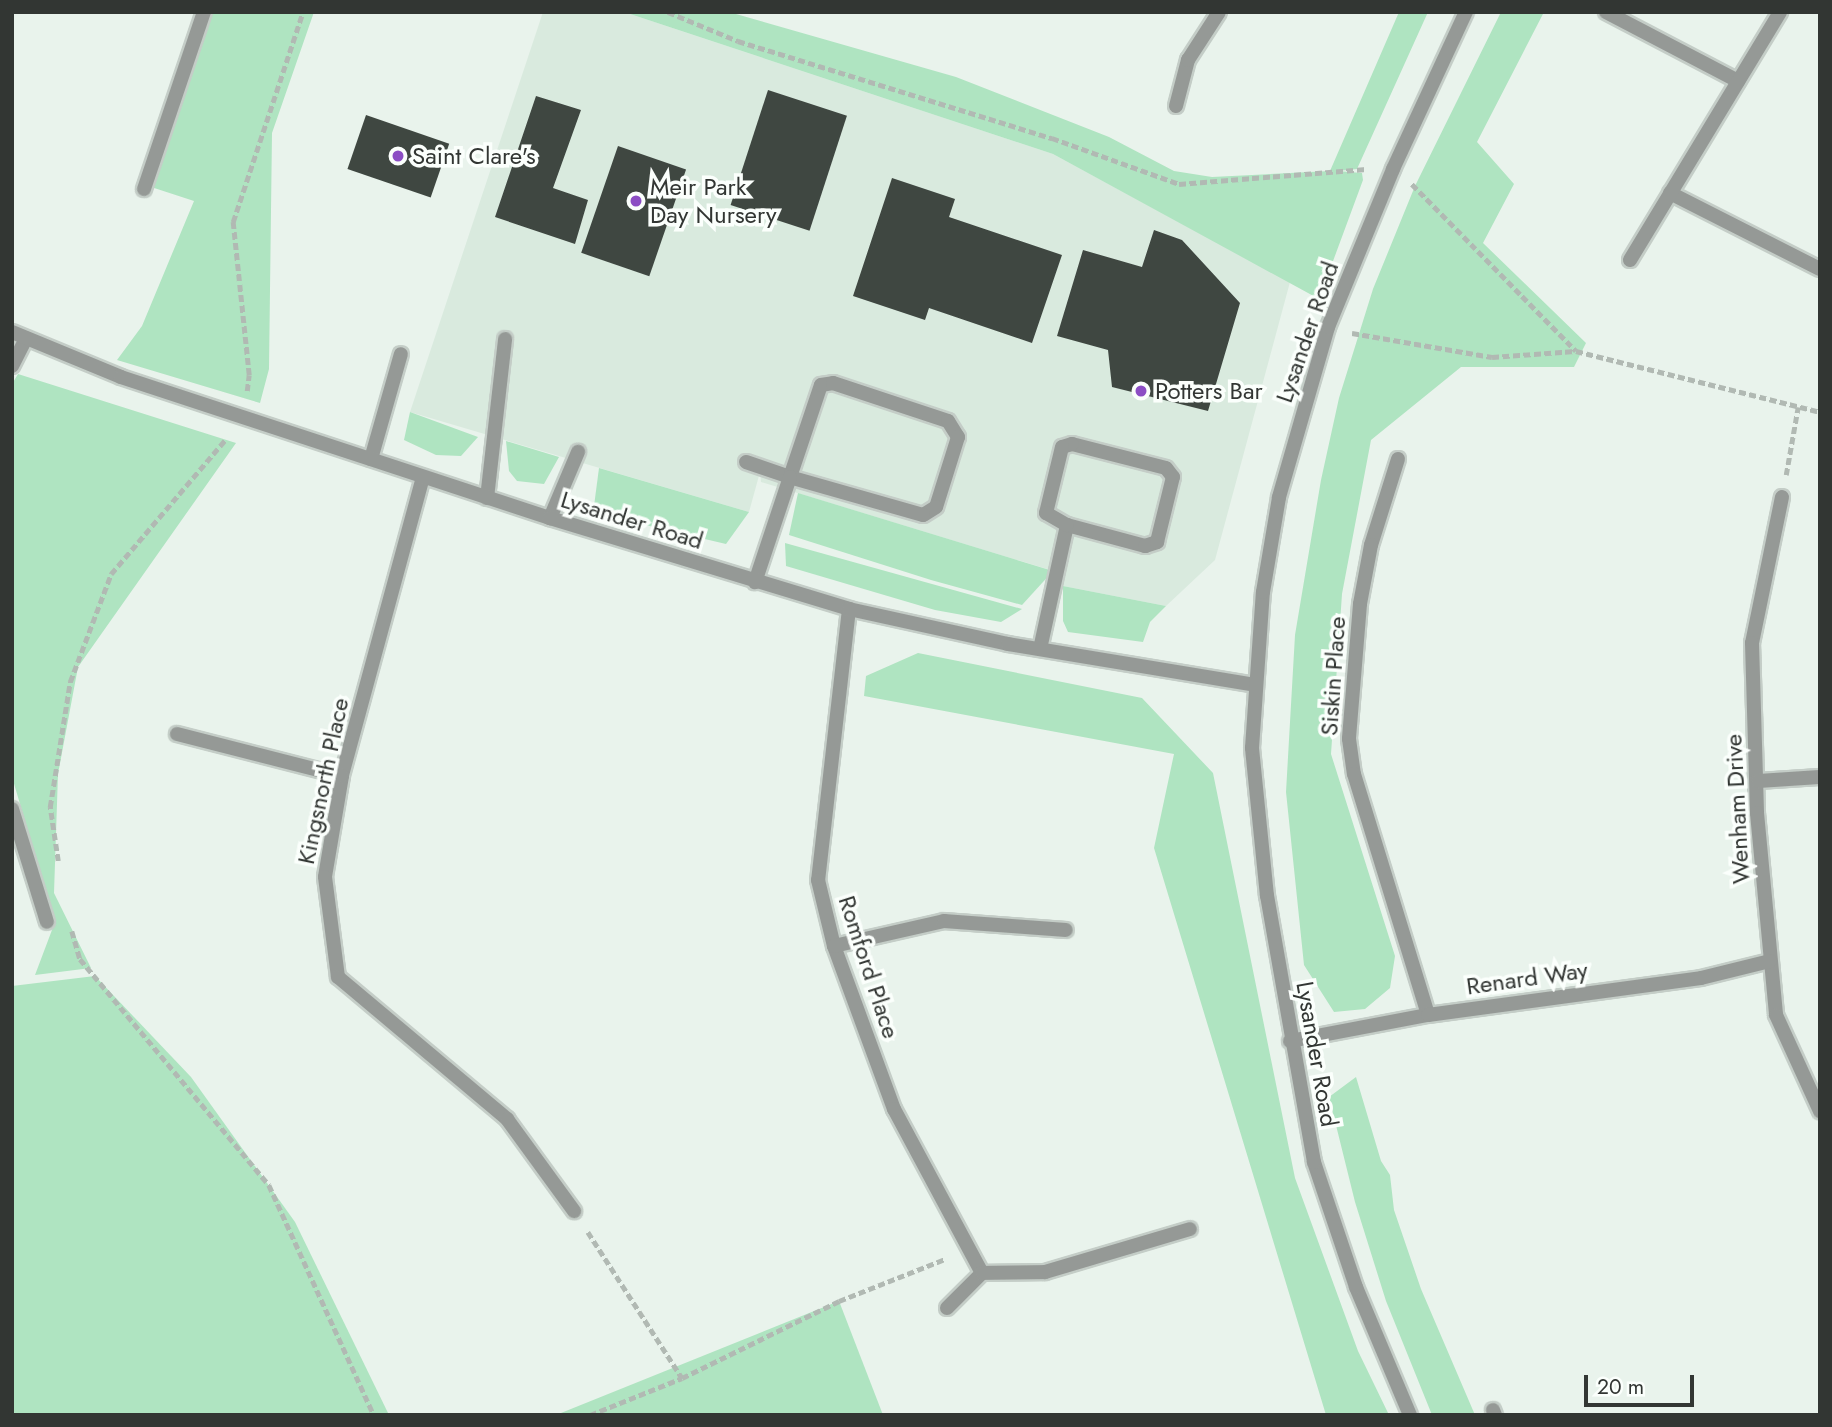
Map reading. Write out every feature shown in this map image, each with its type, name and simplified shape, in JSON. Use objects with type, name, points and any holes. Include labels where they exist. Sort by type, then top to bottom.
[{"type":"street","points":[[144,189],[204,12]]},
{"type":"street","points":[[1176,106],[1188,60],[1219,12]]},
{"type":"street","name":"Lysander Road","points":[[1409,1415],[1356,1287],[1314,1162],[1290,1041],[1267,896],[1252,748],[1263,592],[1279,496],[1328,327],[1393,169],[1466,12]]},
{"type":"street","points":[[1606,12],[1738,81]]},
{"type":"street","points":[[1630,260],[1780,12]]},
{"type":"street","points":[[1671,192],[1820,269]]},
{"type":"street","name":"Lysander Road","points":[[12,332],[121,377],[423,477],[550,519],[849,609],[1040,649],[1256,685]]},
{"type":"street","points":[[12,366],[26,338]]},
{"type":"street","points":[[487,498],[505,339]]},
{"type":"street","points":[[371,459],[401,354]]},
{"type":"street","points":[[746,462],[790,477],[923,515],[936,507],[958,437],[948,421],[833,383],[821,385],[790,477],[755,582]]},
{"type":"street","points":[[1073,444],[1166,468],[1173,477],[1157,542],[1145,546],[1067,526],[1046,513],[1062,447],[1073,444]]},
{"type":"street","points":[[550,519],[578,452]]},
{"type":"street","name":"Siskin Place","points":[[1398,459],[1371,545],[1360,604],[1349,739],[1354,774],[1428,1015]]},
{"type":"street","name":"Kingsnorth Place","points":[[423,477],[342,776],[325,877],[338,977],[507,1119],[574,1211]]},
{"type":"street","name":"Wenham Drive","points":[[1782,497],[1752,643],[1757,813],[1776,1015],[1820,1111]]},
{"type":"street","points":[[1040,649],[1067,526]]},
{"type":"street","name":"Romford Place","points":[[849,609],[818,880],[834,946],[894,1110],[982,1273]]},
{"type":"street","points":[[177,734],[342,776]]},
{"type":"street","points":[[1758,782],[1820,777]]},
{"type":"street","points":[[12,809],[47,922]]},
{"type":"street","points":[[834,946],[944,921],[1066,930]]},
{"type":"street","name":"Renard Way","points":[[1290,1041],[1428,1015],[1701,978],[1770,961]]},
{"type":"street","points":[[947,1308],[982,1273],[1045,1272],[1189,1229]]},
{"type":"path","points":[[59,867],[50,807],[70,682],[110,574],[244,417],[249,374],[233,222],[303,12]]},
{"type":"path","points":[[668,12],[737,41],[1052,138],[1179,184],[1393,169],[1431,199],[1576,351]]},
{"type":"path","points":[[1328,327],[1383,341],[1492,357],[1576,351],[1820,412]]},
{"type":"path","points":[[1782,497],[1798,407]]},
{"type":"path","points":[[68,918],[80,959],[268,1185],[374,1415]]},
{"type":"path","points":[[574,1211],[682,1378]]},
{"type":"path","points":[[590,1415],[682,1378],[839,1301],[969,1250]]},
{"type":"shaded area","points":[[543,12],[624,12],[1053,154],[1290,282],[1215,560],[1166,606],[1063,586],[1057,572],[761,482],[760,472],[749,512],[410,412]]},
{"type":"green space","points":[[204,12],[314,12],[272,133],[269,369],[260,403],[117,360],[142,326],[194,201],[145,185]]},
{"type":"green space","points":[[624,12],[729,12],[956,77],[1109,137],[1174,171],[1212,177],[1330,171],[1399,12],[1428,12],[1357,169],[1337,171],[1362,173],[1363,180],[1319,299],[1053,154]]},
{"type":"green space","points":[[1501,12],[1544,12],[1477,142],[1514,184],[1483,243],[1586,343],[1574,367],[1461,367],[1371,440],[1342,594],[1331,754],[1395,956],[1390,988],[1365,1009],[1334,1012],[1304,965],[1286,792],[1295,635],[1321,480],[1339,398],[1373,289],[1415,186]]},
{"type":"green space","points":[[18,374],[236,443],[78,667],[58,774],[54,893],[91,968],[35,975],[55,922],[12,777],[12,384]]},
{"type":"green space","points":[[410,412],[478,437],[461,456],[436,455],[404,440]]},
{"type":"green space","points":[[506,441],[559,457],[544,484],[517,481],[509,471]]},
{"type":"green space","points":[[599,468],[749,512],[726,544],[607,516],[594,506]]},
{"type":"green space","points":[[798,493],[1053,571],[1022,605],[931,580],[789,535]]},
{"type":"green space","points":[[785,543],[1022,609],[1001,622],[935,610],[786,566]]},
{"type":"green space","points":[[1063,586],[1166,606],[1150,622],[1143,642],[1068,632],[1063,621]]},
{"type":"green space","points":[[918,653],[1142,698],[1213,773],[1295,1178],[1358,1351],[1389,1415],[1326,1415],[1154,848],[1174,754],[864,696],[866,676]]},
{"type":"green space","points":[[95,976],[191,1077],[295,1222],[389,1415],[12,1415],[12,986]]},
{"type":"green space","points":[[1356,1077],[1381,1161],[1390,1175],[1394,1210],[1421,1289],[1475,1415],[1432,1415],[1386,1301],[1355,1202],[1329,1097]]},
{"type":"green space","points":[[839,1301],[883,1415],[556,1415]]},
{"type":"building","points":[[768,90],[847,116],[810,231],[731,205]]},
{"type":"building","points":[[536,96],[581,110],[553,188],[588,200],[575,244],[495,217]]},
{"type":"building","name":"Saint Clare's","points":[[366,115],[449,144],[431,198],[347,169]]},
{"type":"building","name":"Meir Park Day Nursery","points":[[618,146],[686,169],[649,276],[581,253]]},
{"type":"building","points":[[892,178],[955,199],[949,217],[1062,255],[1032,343],[929,308],[925,320],[853,296]]},
{"type":"building","points":[[1154,230],[1182,240],[1240,303],[1208,411],[1112,387],[1108,350],[1057,336],[1083,250],[1142,267]]},
{"type":"place","name":"Saint Clare's","points":[[398,156]]},
{"type":"place","name":"Meir Park Day Nursery","points":[[636,201]]},
{"type":"place","name":"Potters Bar","points":[[1141,391]]}]
